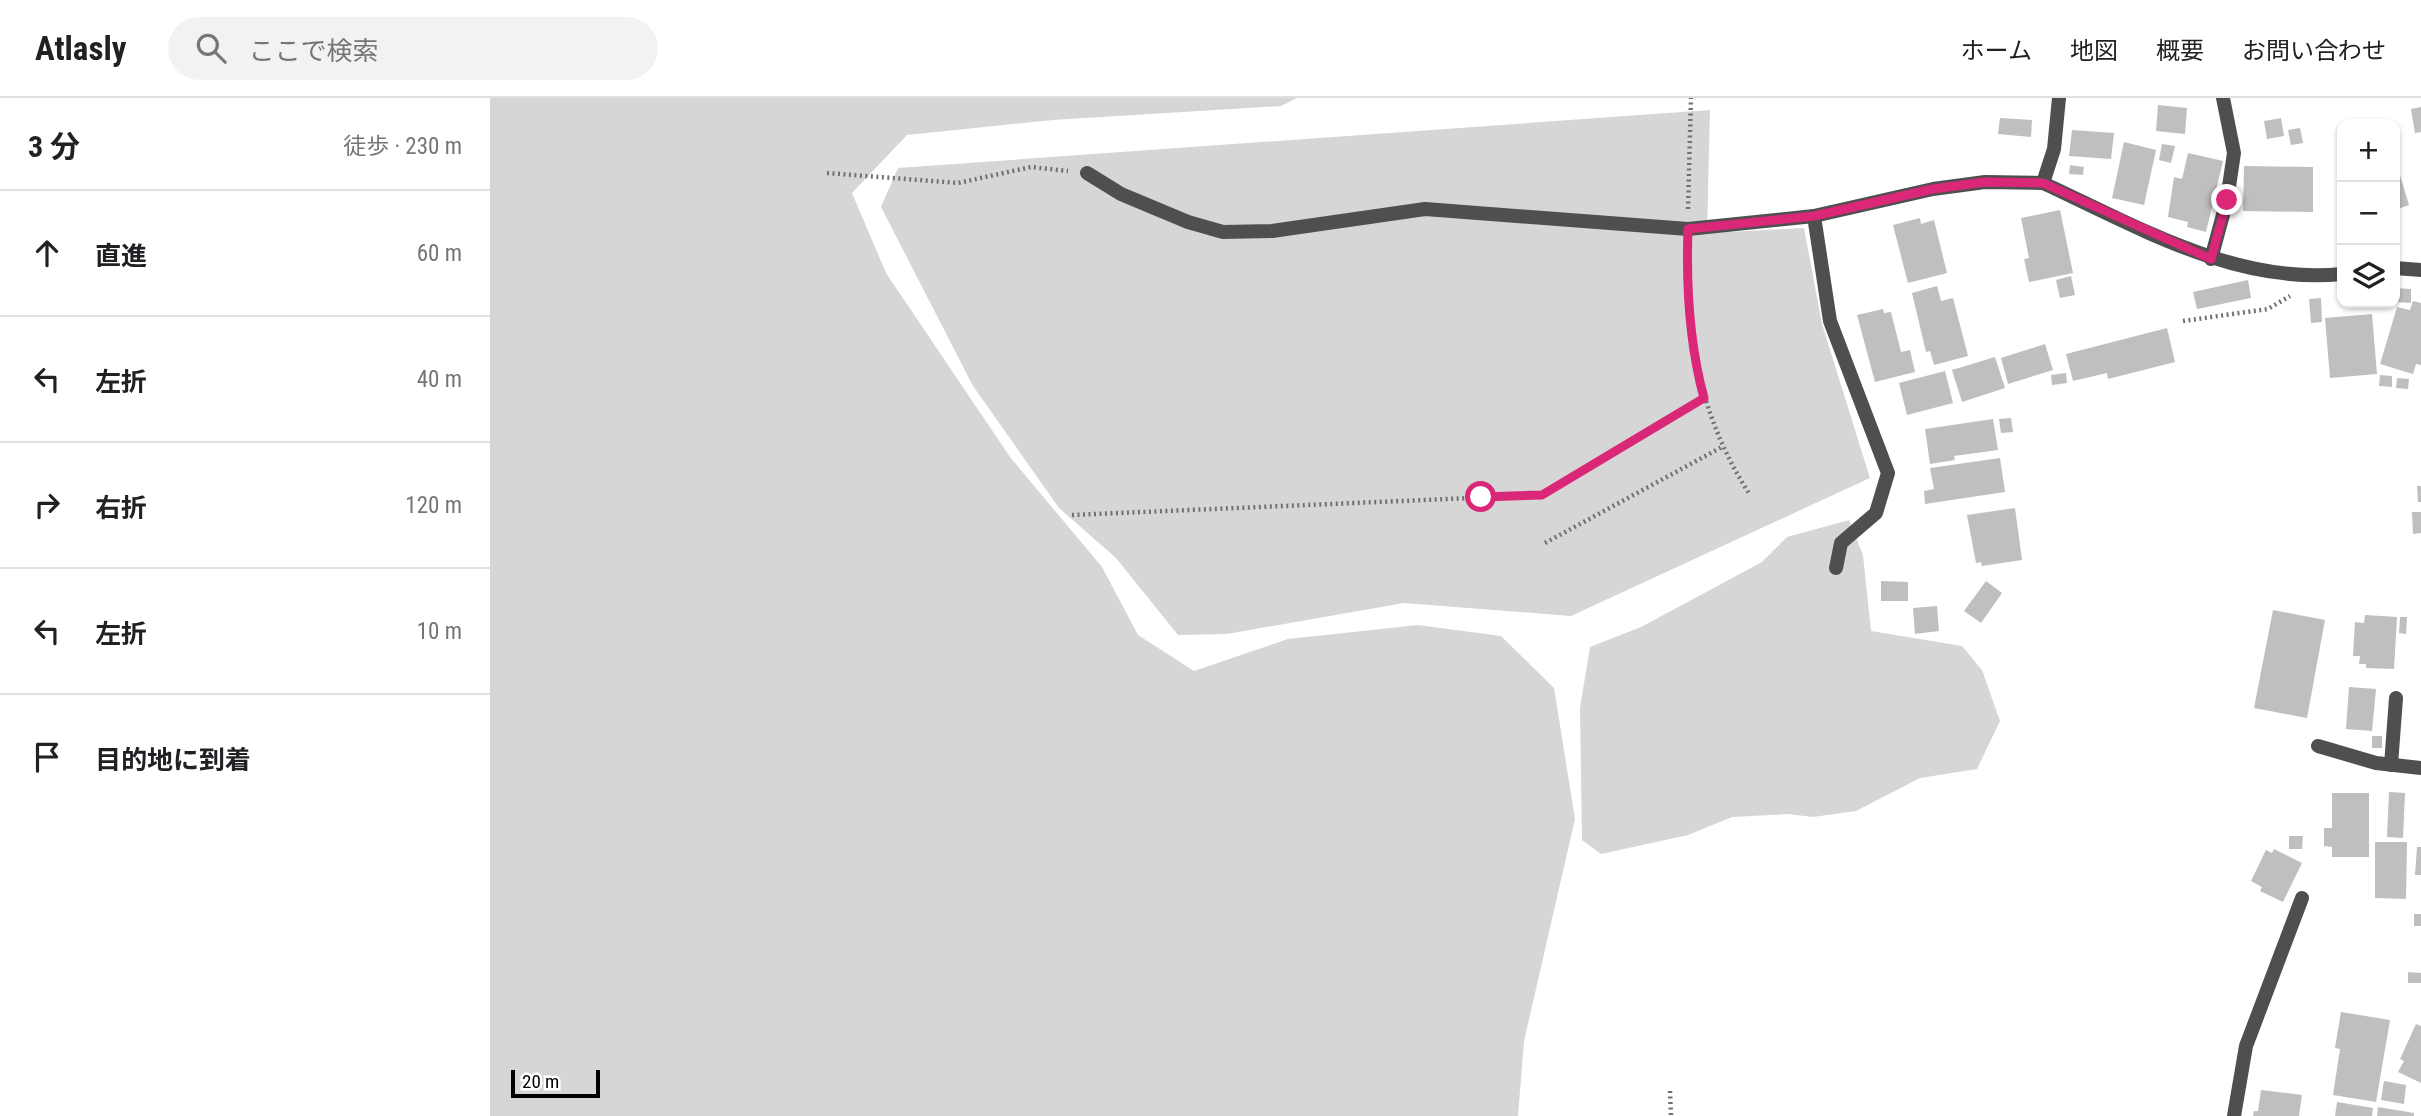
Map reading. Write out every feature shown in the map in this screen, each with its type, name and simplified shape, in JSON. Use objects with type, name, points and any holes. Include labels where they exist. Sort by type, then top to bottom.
[{"type":"street","points":[[2043,183],[2054,149],[2059,98]]},
{"type":"street","points":[[2211,259],[2227,200],[2234,153],[2224,98]]},
{"type":"street","points":[[1087,173],[1121,194],[1188,222],[1223,232],[1272,231],[1425,209],[1688,229],[1814,216],[1933,189],[1985,182],[2043,183],[2211,259],[2312,277],[2337,274]]},
{"type":"street","points":[[1814,216],[1830,321],[1888,473],[1876,513],[1841,543],[1836,568]]},
{"type":"street","points":[[2400,268],[2421,270]]},
{"type":"street","points":[[2391,765],[2396,698]]},
{"type":"street","points":[[2318,746],[2391,765],[2421,768]]},
{"type":"street","points":[[2234,1116],[2246,1046],[2302,898]]},
{"type":"path","points":[[1691,98],[1686,280],[1695,367],[1722,447],[1750,495]]},
{"type":"path","points":[[827,173],[958,183],[1031,167],[1087,173]]},
{"type":"path","points":[[2183,321],[2268,309],[2312,277]]},
{"type":"path","points":[[1072,515],[1542,495],[1704,398]]},
{"type":"path","points":[[1545,543],[1722,447]]},
{"type":"path","points":[[1670,1091],[1671,1116]]},
{"type":"shaded area","points":[[490,98],[1297,98],[1281,106],[1053,120],[907,135],[852,193],[886,273],[1010,457],[1102,567],[1138,635],[1194,671],[1288,639],[1418,625],[1501,636],[1554,688],[1575,819],[1524,1041],[1518,1116],[490,1116]]},
{"type":"shaded area","points":[[1710,110],[1707,233],[1804,228],[1822,324],[1870,478],[1571,616],[1404,603],[1227,634],[1178,635],[1116,558],[1059,508],[973,386],[881,207],[898,168]]},
{"type":"shaded area","points":[[1849,520],[1863,555],[1871,631],[1962,646],[1982,670],[2000,721],[1977,769],[1920,778],[1856,811],[1813,817],[1788,814],[1732,817],[1688,835],[1601,854],[1582,840],[1580,708],[1590,647],[1641,627],[1762,562],[1787,537]]},
{"type":"building","points":[[2158,105],[2187,108],[2185,134],[2156,131]]},
{"type":"building","points":[[2421,107],[2421,132],[2415,133],[2411,109]]},
{"type":"building","points":[[2000,118],[2032,120],[2031,137],[1998,134]]},
{"type":"building","points":[[2281,118],[2284,136],[2267,139],[2264,121]]},
{"type":"building","points":[[2300,128],[2303,143],[2291,145],[2288,130]]},
{"type":"building","points":[[2072,130],[2114,133],[2111,159],[2069,156]]},
{"type":"building","points":[[2124,142],[2156,150],[2144,205],[2112,198]]},
{"type":"building","points":[[2162,144],[2175,146],[2171,163],[2159,160]]},
{"type":"building","points":[[2188,153],[2223,161],[2206,232],[2187,227],[2188,222],[2168,217],[2174,177],[2182,179]]},
{"type":"building","points":[[2070,165],[2084,167],[2083,175],[2069,174]]},
{"type":"building","points":[[2244,166],[2313,167],[2313,212],[2243,211]]},
{"type":"building","points":[[2400,175],[2409,205],[2400,208]]},
{"type":"building","points":[[2060,210],[2073,273],[2029,282],[2024,259],[2029,258],[2021,218]]},
{"type":"building","points":[[1920,218],[1921,224],[1934,220],[1947,273],[1908,283],[1893,225]]},
{"type":"building","points":[[2071,276],[2075,295],[2060,298],[2056,280]]},
{"type":"building","points":[[2248,280],[2251,298],[2197,309],[2193,292]]},
{"type":"building","points":[[1937,286],[1941,301],[1953,298],[1968,356],[1934,365],[1930,351],[1926,352],[1912,293]]},
{"type":"building","points":[[2400,288],[2411,289],[2411,303],[2400,302]]},
{"type":"building","points":[[2321,298],[2322,322],[2311,323],[2309,299]]},
{"type":"building","points":[[2413,301],[2421,303],[2421,365],[2416,364],[2413,374],[2380,364],[2397,308],[2410,310]]},
{"type":"building","points":[[1883,309],[1884,313],[1891,312],[1901,352],[1910,350],[1915,372],[1875,382],[1857,315]]},
{"type":"building","points":[[2372,314],[2377,374],[2330,378],[2325,318]]},
{"type":"building","points":[[2167,328],[2175,362],[2108,379],[2107,373],[2073,381],[2066,354]]},
{"type":"building","points":[[2045,344],[2053,370],[2008,384],[2001,358]]},
{"type":"building","points":[[1995,357],[2005,388],[1962,402],[1952,370]]},
{"type":"building","points":[[1945,371],[1953,403],[1907,415],[1899,383]]},
{"type":"building","points":[[2066,373],[2067,383],[2052,385],[2051,375]]},
{"type":"building","points":[[2380,375],[2392,376],[2392,387],[2379,386]]},
{"type":"building","points":[[2397,378],[2409,379],[2408,389],[2396,388]]},
{"type":"building","points":[[2011,418],[2013,432],[2001,433],[1999,419]]},
{"type":"building","points":[[1993,419],[1998,450],[1954,456],[1955,460],[1930,464],[1925,429]]},
{"type":"building","points":[[2000,458],[2005,492],[1925,504],[1924,491],[1934,489],[1930,468]]},
{"type":"building","points":[[2417,486],[2421,486],[2421,502],[2418,502]]},
{"type":"building","points":[[2015,508],[2022,560],[1982,566],[1981,562],[1976,563],[1967,515]]},
{"type":"building","points":[[2412,512],[2421,512],[2421,533],[2413,534]]},
{"type":"building","points":[[1881,581],[1908,582],[1908,601],[1881,601]]},
{"type":"building","points":[[1986,581],[2002,593],[1981,623],[1964,611]]},
{"type":"building","points":[[1937,606],[1939,631],[1915,634],[1913,608]]},
{"type":"building","points":[[2273,610],[2325,620],[2307,718],[2254,708]]},
{"type":"building","points":[[2365,615],[2397,617],[2394,669],[2366,668],[2366,664],[2359,664],[2360,656],[2353,656],[2355,622],[2364,623]]},
{"type":"building","points":[[2400,617],[2407,617],[2406,634],[2399,633]]},
{"type":"building","points":[[2349,687],[2376,689],[2372,731],[2346,729]]},
{"type":"building","points":[[2372,736],[2382,736],[2382,748],[2372,748]]},
{"type":"building","points":[[2389,792],[2405,793],[2403,838],[2387,837]]},
{"type":"building","points":[[2332,793],[2369,793],[2369,857],[2332,857],[2332,847],[2324,846],[2324,828],[2332,828]]},
{"type":"building","points":[[2289,836],[2303,836],[2302,849],[2289,849]]},
{"type":"building","points":[[2375,842],[2407,842],[2406,899],[2375,898]]},
{"type":"building","points":[[2417,847],[2421,847],[2421,875],[2415,875]]},
{"type":"building","points":[[2274,849],[2302,863],[2283,902],[2260,891],[2262,887],[2251,881],[2266,850],[2272,853]]},
{"type":"building","points":[[2414,914],[2421,914],[2421,926],[2414,926]]},
{"type":"building","points":[[2408,972],[2421,973],[2421,983],[2408,983]]},
{"type":"building","points":[[2341,1012],[2390,1020],[2376,1102],[2333,1095],[2340,1049],[2335,1048]]},
{"type":"building","points":[[2416,1024],[2421,1026],[2421,1083],[2398,1072],[2404,1061],[2400,1059]]},
{"type":"building","points":[[2384,1081],[2406,1085],[2404,1104],[2381,1100]]},
{"type":"building","points":[[2261,1090],[2302,1095],[2299,1116],[2253,1116],[2254,1111],[2258,1111]]},
{"type":"building","points":[[2337,1102],[2373,1108],[2372,1116],[2335,1116]]},
{"type":"building","points":[[2378,1107],[2414,1113],[2414,1116],[2377,1116]]},
{"type":"route","points":[[1481,497],[1542,495],[1704,398],[1695,367],[1686,280],[1688,229],[1814,216],[1933,189],[1985,182],[2043,183],[2211,259],[2227,200]]}]
